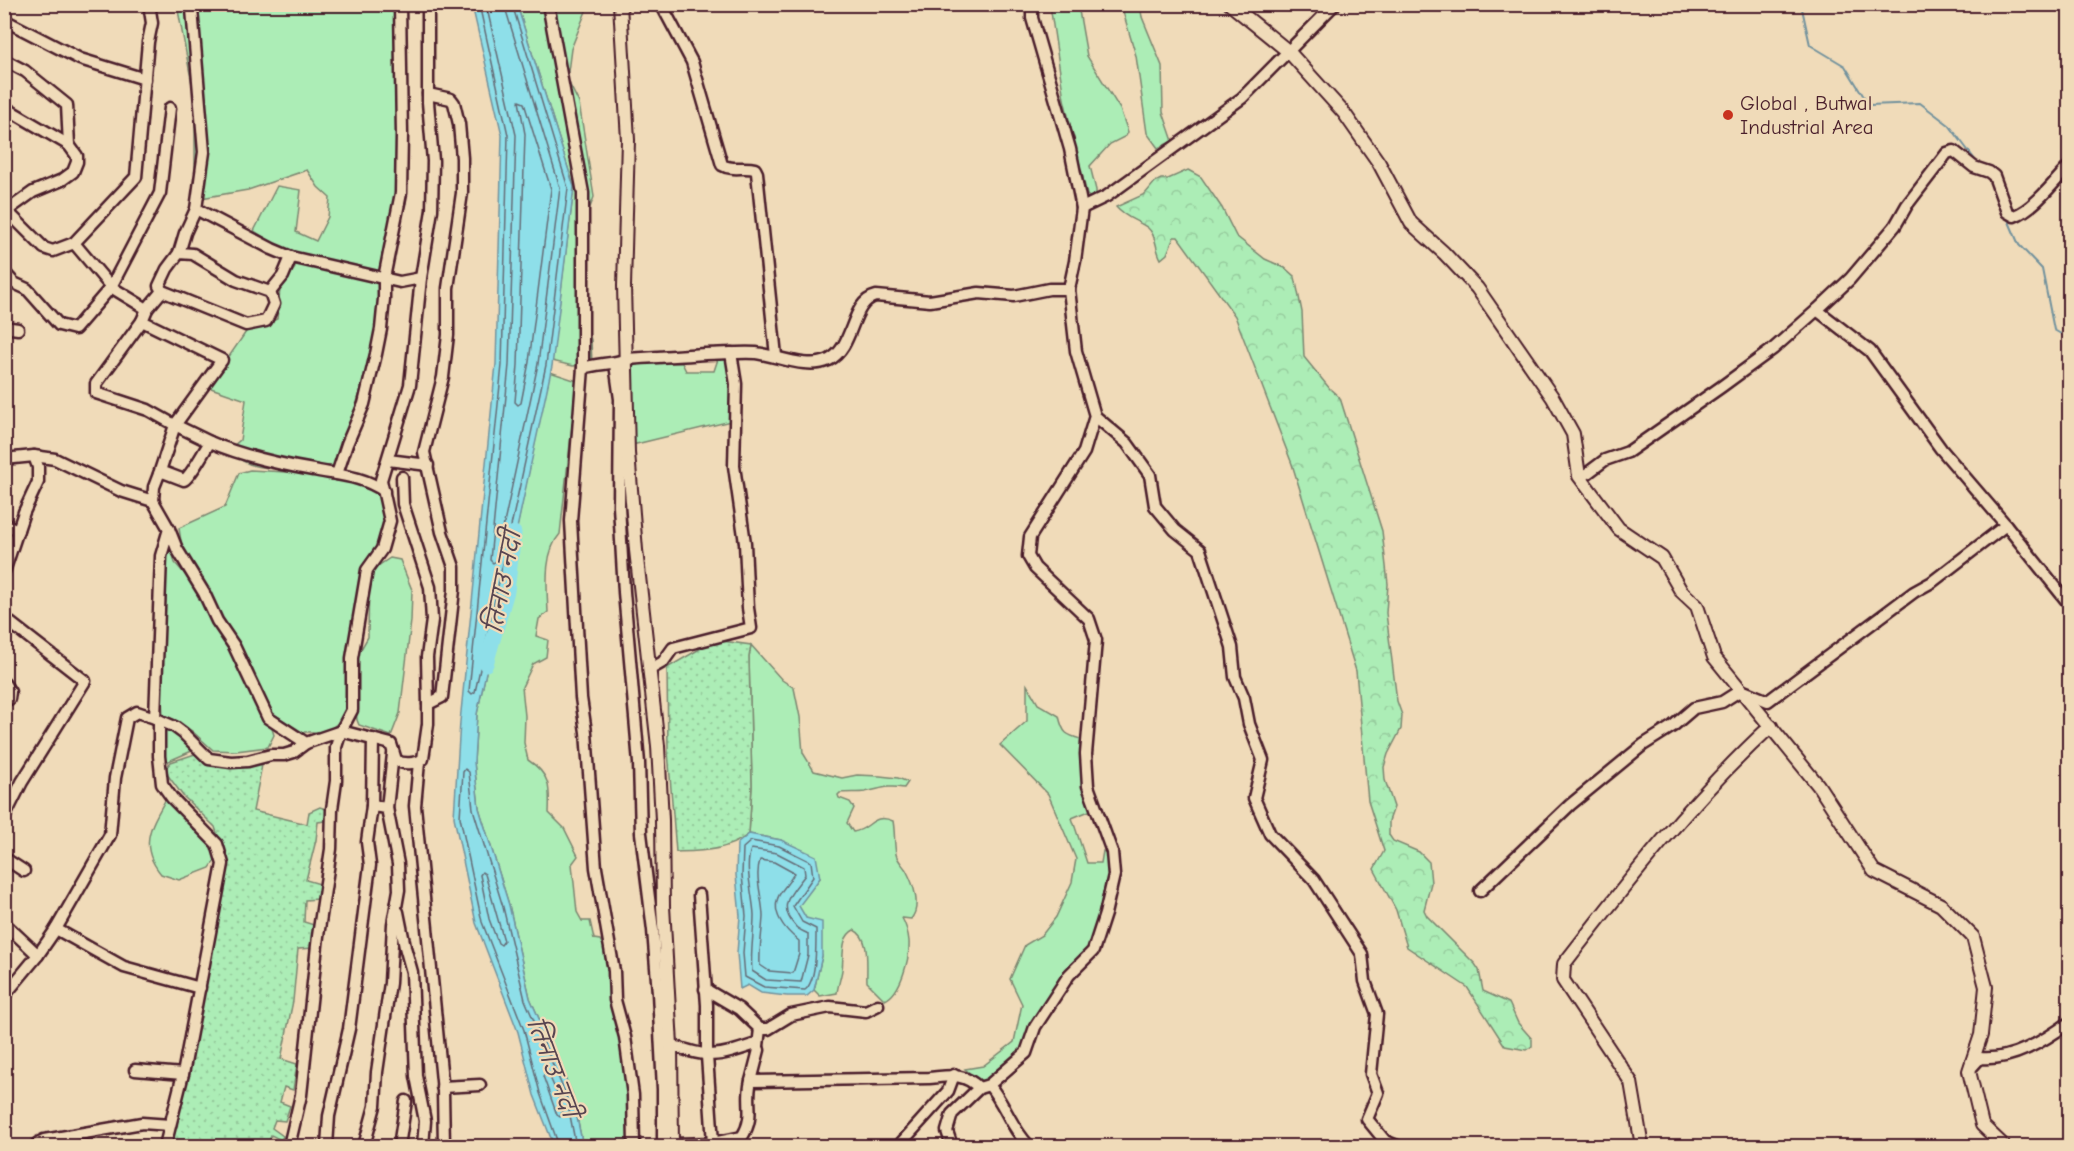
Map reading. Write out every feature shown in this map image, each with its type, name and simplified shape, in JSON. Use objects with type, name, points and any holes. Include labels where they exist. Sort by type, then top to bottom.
[{"type":"street","points":[[4,107],[69,145],[78,162],[73,172],[62,180],[33,192],[6,209],[49,251],[74,243],[136,177],[148,42],[152,23],[149,4]]},
{"type":"street","points":[[189,4],[192,9],[204,152],[196,209],[184,233],[179,253],[167,269],[159,286],[162,291],[246,325],[266,321],[274,304],[270,291]]},
{"type":"street","points":[[337,474],[364,405],[376,354],[381,329],[384,278],[401,193],[400,4]]},
{"type":"street","points":[[289,1146],[302,1095],[318,936],[331,849],[336,747],[352,710],[352,658],[368,570],[382,549],[390,521],[381,480],[410,385],[432,200],[433,161],[428,94],[428,4]]},
{"type":"street","points":[[548,4],[584,193],[583,368],[571,521],[581,698],[586,732],[596,868],[614,971],[615,1000],[625,1036],[633,1095],[634,1146]]},
{"type":"street","points":[[620,4],[628,140],[619,506],[639,763],[641,833],[653,930],[669,1146]]},
{"type":"street","points":[[661,4],[692,62],[722,165],[728,168],[751,168],[757,173],[776,356]]},
{"type":"street","points":[[952,1146],[947,1131],[952,1114],[1026,1053],[1035,1027],[1069,975],[1093,951],[1106,914],[1114,874],[1112,852],[1088,786],[1086,754],[1096,640],[1089,619],[1035,568],[1028,556],[1030,537],[1084,452],[1095,416],[1076,351],[1069,289],[1082,208],[1070,149],[1032,18],[1032,4]]},
{"type":"street","points":[[1230,4],[1289,52],[1344,113],[1379,163],[1411,223],[1477,288],[1553,398],[1573,434],[1579,477],[1619,529],[1662,558],[1681,591],[1697,606],[1714,657],[1818,785],[1874,871],[1941,905],[1974,937],[1986,987],[1981,1035],[1969,1071],[1982,1125],[2004,1146]]},
{"type":"street","points":[[1082,208],[1107,196],[1242,98],[1335,4]]},
{"type":"street","points":[[4,20],[80,59],[145,80]]},
{"type":"street","points":[[4,60],[25,71],[68,105],[69,145]]},
{"type":"street","points":[[428,94],[451,99],[454,103],[460,136],[462,193],[448,288],[448,335],[443,377],[424,452],[442,532],[454,567],[454,590],[442,697],[428,704]]},
{"type":"street","points":[[4,272],[14,283],[27,289],[59,325],[75,329],[111,287],[160,193],[170,108]]},
{"type":"street","points":[[1579,477],[1605,460],[1628,452],[1773,349],[1850,279],[1895,226],[1947,153],[1954,151],[1994,176],[2007,212],[2014,216],[2044,193],[2070,165]]},
{"type":"street","points":[[196,209],[272,249],[291,256],[400,282],[421,278]]},
{"type":"street","points":[[74,243],[111,287],[147,309]]},
{"type":"street","points":[[179,253],[194,254],[236,280],[270,291]]},
{"type":"street","points":[[270,291],[283,276],[291,256]]},
{"type":"street","points":[[4,292],[14,283]]},
{"type":"street","points":[[583,368],[596,363],[731,353],[776,356],[813,364],[830,360],[845,347],[863,305],[871,297],[930,301],[980,293],[1014,296],[1049,289],[1069,289]]},
{"type":"street","points":[[162,291],[147,309],[142,321],[96,384],[94,389],[96,393],[148,410],[231,451],[365,480],[384,491]]},
{"type":"street","points":[[1817,310],[1870,351],[1941,448],[2070,605]]},
{"type":"street","points":[[142,321],[222,360],[175,425],[154,487],[153,501],[217,621],[234,646],[268,718],[306,743]]},
{"type":"street","points":[[4,327],[18,329]]},
{"type":"street","points":[[649,670],[663,662],[673,648],[751,628],[745,543],[734,466],[736,384],[731,353]]},
{"type":"street","points":[[621,361],[636,550],[658,746],[663,906],[671,1045],[669,1146]]},
{"type":"street","points":[[1095,416],[1127,443],[1150,475],[1155,506],[1174,530],[1200,550],[1232,647],[1235,676],[1263,760],[1254,798],[1270,834],[1314,880],[1362,954],[1365,981],[1377,1014],[1371,1074],[1378,1093],[1367,1119],[1385,1141],[1398,1146]]},
{"type":"street","points":[[159,474],[163,472],[184,480],[188,478],[210,442]]},
{"type":"street","points":[[4,459],[34,456],[55,459],[121,491],[153,501]]},
{"type":"street","points":[[4,572],[24,512],[38,482],[38,466],[34,456]]},
{"type":"street","points":[[388,460],[428,465]]},
{"type":"street","points":[[393,754],[400,763],[419,762],[423,759],[428,724],[427,657],[432,620],[430,587],[403,504],[402,477]]},
{"type":"street","points":[[4,524],[18,530]]},
{"type":"street","points":[[1741,690],[1768,701],[1914,592],[1932,582],[2006,525]]},
{"type":"street","points":[[165,1146],[183,1074],[223,864],[217,844],[172,798],[162,784],[157,719],[161,556],[169,529]]},
{"type":"street","points":[[4,618],[85,681],[22,782],[4,818]]},
{"type":"street","points":[[4,683],[10,692],[9,699]]},
{"type":"street","points":[[1480,891],[1570,805],[1643,745],[1673,726],[1694,708],[1722,702],[1741,690]]},
{"type":"street","points":[[4,996],[56,929],[110,835],[115,778],[127,718],[137,712],[157,719],[183,733],[209,759],[231,762],[284,755],[294,752],[306,743],[341,731],[392,744],[387,808],[398,864],[399,890],[393,924],[387,1014],[377,1072],[375,1106],[364,1146]]},
{"type":"street","points":[[1642,1146],[1631,1082],[1563,980],[1564,964],[1642,863],[1731,762],[1771,726]]},
{"type":"street","points":[[327,1146],[329,1116],[349,1029],[370,865],[368,842],[372,806],[373,739]]},
{"type":"street","points":[[419,762],[416,806],[442,1087],[444,1146]]},
{"type":"street","points":[[372,806],[387,808]]},
{"type":"street","points":[[4,858],[24,871]]},
{"type":"street","points":[[699,896],[713,1143]]},
{"type":"street","points":[[397,902],[412,972],[416,1076],[425,1121],[423,1146]]},
{"type":"street","points":[[4,923],[38,955]]},
{"type":"street","points":[[56,929],[124,967],[200,988]]},
{"type":"street","points":[[705,989],[739,1009],[760,1029],[768,1029],[790,1015],[830,1007],[866,1011],[878,1005]]},
{"type":"street","points":[[1969,1071],[1980,1059],[1994,1060],[2023,1050],[2070,1022]]},
{"type":"street","points":[[669,1146],[713,1143],[742,1137],[749,1126],[748,1091],[760,1029]]},
{"type":"street","points":[[671,1045],[707,1056],[722,1055],[756,1044],[758,1046]]},
{"type":"street","points":[[135,1070],[183,1074]]},
{"type":"street","points":[[900,1146],[948,1091],[954,1076]]},
{"type":"street","points":[[751,1081],[954,1076],[969,1078],[984,1087],[1003,1104],[1013,1128],[1029,1146]]},
{"type":"street","points":[[442,1087],[480,1085]]},
{"type":"street","points":[[399,1146],[406,1101]]},
{"type":"street","points":[[35,1146],[44,1140],[142,1123],[170,1125]]},
{"type":"green space","points":[[177,5],[405,5],[406,203],[399,214],[381,327],[337,465],[272,468],[248,464],[240,459],[232,447],[240,440],[246,400],[208,387],[250,326],[265,324],[277,319],[280,289],[295,268],[290,254],[254,231],[277,186],[301,190],[296,232],[316,241],[328,217],[330,198],[318,187],[307,170],[248,190],[195,199],[195,100]]},
{"type":"green space","points":[[517,5],[586,5],[586,11],[571,49],[567,79],[579,103],[594,197],[583,226],[579,298],[591,340],[592,364],[573,366],[552,361],[574,187]]},
{"type":"green space","points":[[1050,5],[1078,5],[1087,56],[1120,109],[1128,132],[1126,136],[1110,144],[1090,166],[1096,194],[1090,197],[1087,195],[1064,99]]},
{"type":"green space","points":[[1121,5],[1140,5],[1142,17],[1162,66],[1163,112],[1173,141],[1158,148],[1147,133],[1136,56]]},
{"type":"green space","points":[[1188,170],[1201,177],[1222,208],[1236,236],[1265,259],[1285,268],[1295,277],[1302,312],[1304,357],[1340,398],[1382,531],[1388,584],[1386,613],[1397,701],[1402,715],[1401,729],[1384,767],[1385,780],[1394,807],[1389,821],[1389,835],[1393,841],[1419,852],[1429,862],[1431,883],[1424,910],[1427,916],[1475,964],[1479,970],[1483,991],[1509,1003],[1518,1023],[1532,1039],[1532,1046],[1526,1050],[1505,1046],[1467,987],[1407,947],[1396,910],[1374,869],[1384,851],[1368,801],[1356,671],[1292,464],[1235,316],[1178,237],[1174,237],[1167,254],[1161,259],[1151,231],[1123,214],[1116,207],[1145,194],[1155,182]]},
{"type":"green space","points":[[728,358],[731,421],[632,445],[631,370],[637,362],[682,363],[686,371],[714,371],[718,359]]},
{"type":"green space","points":[[550,372],[577,381],[560,534],[548,561],[548,612],[539,619],[536,636],[548,640],[546,657],[533,664],[522,687],[525,716],[524,743],[528,760],[541,771],[548,783],[549,813],[564,828],[578,856],[572,864],[577,912],[582,921],[590,921],[594,939],[600,940],[611,961],[609,974],[618,1033],[623,1034],[631,1094],[628,1146],[583,1146],[572,1094],[530,998],[509,905],[479,808],[474,762],[477,714]]},
{"type":"green space","points":[[250,470],[344,473],[377,490],[387,522],[382,538],[359,580],[350,648],[346,716],[327,732],[302,732],[272,713],[182,548],[179,528],[225,507],[239,473]]},
{"type":"green space","points":[[170,543],[175,563],[189,579],[267,712],[274,735],[268,747],[236,751],[213,750],[192,731],[163,715],[160,668],[166,546]]},
{"type":"green space","points":[[390,558],[400,560],[412,590],[411,621],[400,713],[391,736],[359,725],[354,690],[357,656],[368,637],[369,572]]},
{"type":"green space","points":[[715,640],[751,645],[749,657],[752,786],[749,834],[723,847],[676,852],[668,751],[667,668]]},
{"type":"green space","points":[[751,645],[782,680],[794,688],[800,717],[803,753],[814,771],[842,778],[857,775],[880,776],[898,778],[908,782],[904,788],[888,787],[838,795],[839,798],[850,802],[854,808],[847,823],[853,832],[859,831],[876,820],[893,821],[895,850],[914,888],[916,908],[914,914],[911,919],[902,918],[909,941],[906,965],[896,990],[885,1000],[867,982],[865,946],[863,939],[854,930],[846,937],[837,993],[820,996],[814,990],[822,956],[806,918],[798,906],[820,878],[781,840],[749,834],[752,786],[749,657]]},
{"type":"green space","points":[[1027,685],[1038,704],[1059,716],[1064,731],[1084,740],[1094,809],[1072,818],[1087,863],[1101,863],[1103,851],[1109,853],[1111,874],[1094,941],[1024,1051],[991,1081],[982,1084],[965,1069],[983,1066],[1014,1042],[1022,1004],[1010,979],[1025,945],[1042,935],[1056,917],[1072,882],[1076,859],[1048,794],[1000,745],[1027,721]]},
{"type":"green space","points":[[163,719],[201,747],[164,763]]},
{"type":"green space","points":[[201,752],[226,758],[264,755],[253,811],[307,824],[309,812],[320,807],[329,810],[325,821],[318,822],[306,880],[320,884],[318,899],[305,900],[304,922],[314,925],[314,948],[298,949],[293,1001],[281,1059],[297,1064],[293,1090],[284,1087],[280,1102],[290,1106],[285,1121],[275,1120],[272,1128],[283,1136],[281,1140],[271,1135],[268,1146],[172,1146],[227,864],[215,827],[183,796],[164,770],[171,762]]},
{"type":"green space","points":[[167,797],[216,849],[216,859],[210,868],[179,880],[161,874],[150,854],[148,844],[156,816]]},
{"type":"water","points":[[472,5],[517,5],[574,187],[552,366],[477,714],[474,762],[479,808],[509,905],[530,998],[572,1094],[583,1146],[554,1146],[534,1095],[518,1032],[476,923],[454,817],[460,722],[496,364],[502,135]]},
{"type":"water","points":[[749,834],[781,840],[816,856],[820,878],[799,906],[806,918],[822,922],[822,956],[814,990],[807,996],[761,993],[748,985],[740,989],[737,953],[740,916],[736,875],[737,844]]},
{"type":"waterway","points":[[1801,4],[1810,45],[1845,66],[1869,105],[1920,103],[1949,125],[1979,165]]},
{"type":"waterway","points":[[2007,217],[2019,245],[2042,269],[2054,330],[2070,339]]},
{"type":"waterway","name":"तिनाउ नदी","points":[[486,664],[507,591],[514,533]]},
{"type":"place","name":"Global , Butwal Industrial Area","points":[[1728,115]]}]
